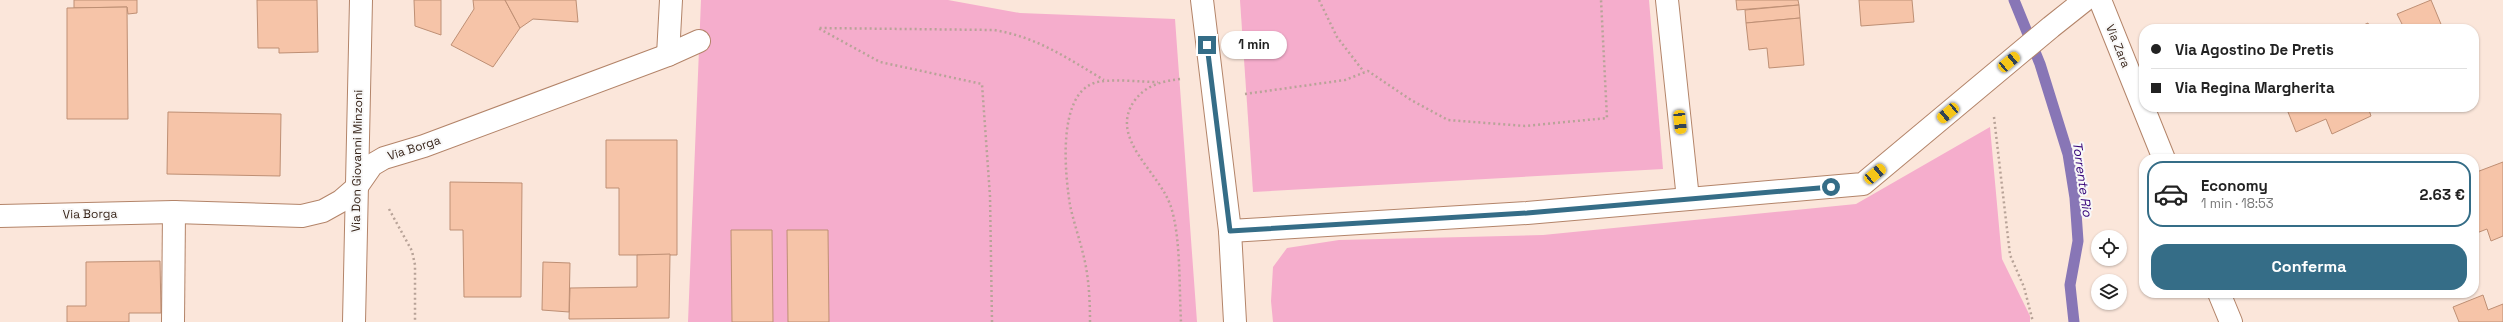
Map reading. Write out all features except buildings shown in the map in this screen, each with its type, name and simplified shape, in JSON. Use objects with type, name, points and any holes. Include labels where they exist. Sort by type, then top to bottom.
[{"type":"street","name":"Via Don Giovanni Minzoni","points":[[354,322],[361,0]]},
{"type":"street","points":[[668,55],[671,0]]},
{"type":"street","points":[[1202,0],[1210,76],[1230,231],[1235,322]]},
{"type":"street","points":[[1667,0],[1688,199]]},
{"type":"street","points":[[1230,231],[1527,213],[1863,184],[2051,26],[2085,0]]},
{"type":"street","name":"Via Zara","points":[[2100,0],[2139,97]]},
{"type":"street","name":"Via Borga","points":[[0,216],[174,212],[302,216],[323,211],[341,201],[356,188],[372,165],[384,158],[424,146],[668,55],[699,41]]},
{"type":"street","name":"Via Zara","points":[[2145,112],[2162,154]]},
{"type":"street","points":[[173,322],[174,212]]},
{"type":"street","points":[[2221,298],[2231,322]]},
{"type":"path","points":[[1319,0],[1337,37],[1364,72]]},
{"type":"path","points":[[1237,95],[1345,80],[1368,71],[1411,100],[1448,120],[1524,126],[1607,118],[1602,0]]},
{"type":"path","points":[[992,322],[990,196],[982,84],[880,62],[818,28],[994,30],[1019,34],[1044,44],[1104,80]]},
{"type":"path","points":[[1090,322],[1085,262],[1070,206],[1067,180],[1067,137],[1074,100],[1082,90],[1094,83],[1104,80],[1158,82],[1210,76]]},
{"type":"path","points":[[1158,82],[1137,98],[1129,108],[1125,120],[1126,132],[1138,154],[1161,186],[1171,206],[1175,225],[1181,322]]},
{"type":"path","points":[[1994,117],[2010,255],[2024,287],[2034,322]]},
{"type":"path","points":[[388,207],[412,251],[415,265],[415,322]]},
{"type":"shaded area","points":[[701,0],[948,0],[1020,13],[1175,19],[1197,322],[688,322]]},
{"type":"shaded area","points":[[1240,0],[1649,0],[1663,169],[1253,192]]},
{"type":"shaded area","points":[[1990,127],[2002,259],[2030,316],[2030,322],[1273,322],[1271,301],[1273,267],[1287,248],[1339,240],[1543,235],[1856,204]]},
{"type":"waterway","name":"Torrente Rio","points":[[2014,0],[2040,64],[2068,154],[2075,198],[2078,241],[2070,285],[2074,322]]},
{"type":"route","points":[[1207,45],[1230,231],[1527,213],[1831,187]]}]
